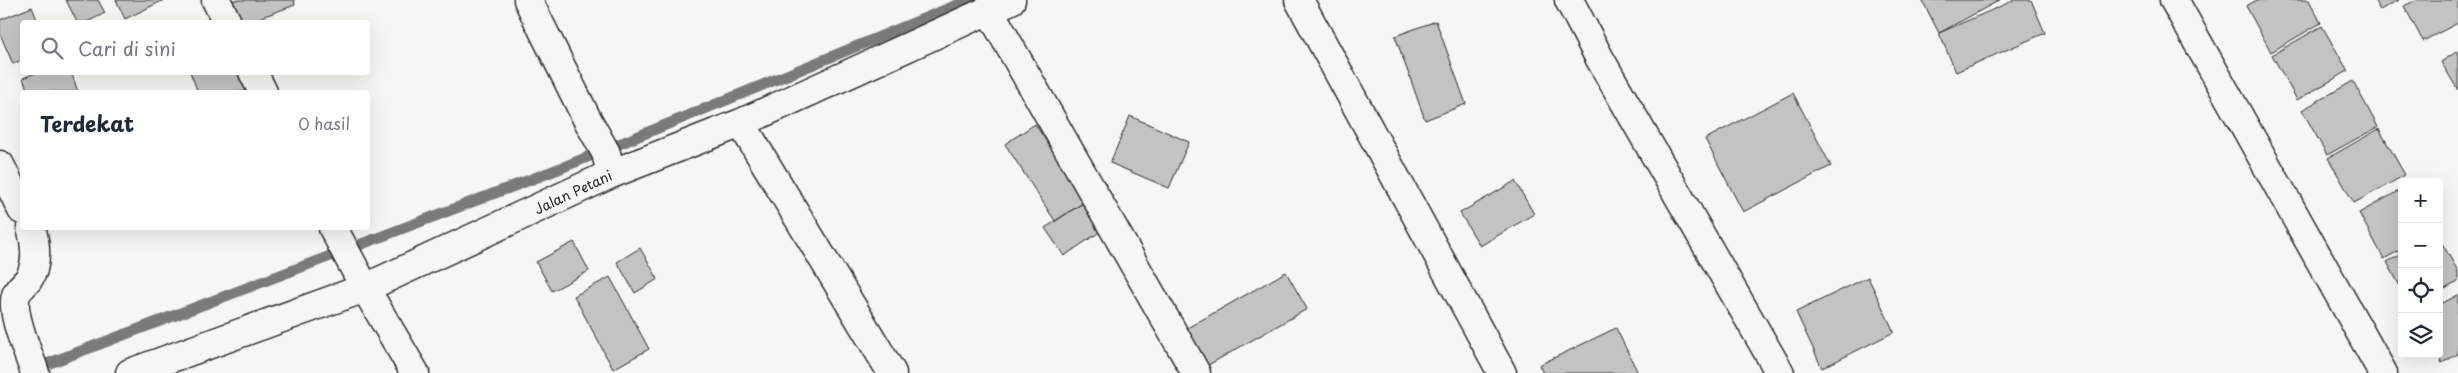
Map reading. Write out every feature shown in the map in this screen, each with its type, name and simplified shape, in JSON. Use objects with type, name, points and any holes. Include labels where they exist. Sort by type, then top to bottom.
[{"type":"street","points":[[216,0],[226,20]]},
{"type":"street","points":[[528,0],[609,164]]},
{"type":"street","points":[[1299,0],[1502,373]]},
{"type":"street","points":[[1569,0],[1600,59],[1780,373]]},
{"type":"street","points":[[2174,0],[2383,373]]},
{"type":"street","points":[[1000,5],[1196,373]]},
{"type":"street","name":"Jalan Petani","points":[[130,373],[361,280],[609,164],[741,122],[1000,5]]},
{"type":"street","points":[[255,75],[263,90]]},
{"type":"street","points":[[741,122],[892,373]]},
{"type":"street","points":[[0,165],[20,206]]},
{"type":"street","points":[[32,230],[35,240],[35,255],[30,278],[16,294],[14,309],[35,373]]},
{"type":"street","points":[[335,230],[361,280],[415,373]]},
{"type":"building","points":[[66,0],[98,0],[105,13],[91,20],[76,20]]},
{"type":"building","points":[[116,0],[164,0],[125,19]]},
{"type":"building","points":[[226,0],[294,0],[295,5],[254,20],[233,20]]},
{"type":"building","points":[[1922,0],[2000,0],[1939,33]]},
{"type":"building","points":[[2015,0],[2031,0],[2045,33],[1956,72],[1939,33]]},
{"type":"building","points":[[2257,0],[2309,0],[2321,23],[2271,52],[2246,6]]},
{"type":"building","points":[[2374,0],[2399,0],[2380,10]]},
{"type":"building","points":[[2416,0],[2458,0],[2458,23],[2423,41],[2404,6]]},
{"type":"building","points":[[32,7],[37,20],[20,20],[20,61],[13,64],[0,34],[0,20]]},
{"type":"building","points":[[1436,21],[1466,104],[1425,120],[1395,36]]},
{"type":"building","points":[[2322,26],[2348,71],[2297,100],[2272,55]]},
{"type":"building","points":[[2458,51],[2458,90],[2441,62]]},
{"type":"building","points":[[30,75],[72,75],[77,90],[27,90],[23,78]]},
{"type":"building","points":[[191,75],[248,75],[254,90],[197,90]]},
{"type":"building","points":[[2353,81],[2378,127],[2327,155],[2302,110]]},
{"type":"building","points":[[1793,93],[1831,166],[1743,212],[1705,139]]},
{"type":"building","points":[[1130,116],[1189,142],[1169,188],[1110,163]]},
{"type":"building","points":[[1035,124],[1086,201],[1055,221],[1005,144]]},
{"type":"building","points":[[2379,129],[2405,175],[2354,203],[2328,158]]},
{"type":"building","points":[[1515,181],[1534,214],[1480,246],[1460,213]]},
{"type":"building","points":[[2398,191],[2398,251],[2384,259],[2359,213]]},
{"type":"building","points":[[1086,201],[1104,229],[1064,256],[1045,228]]},
{"type":"building","points":[[574,242],[589,271],[552,291],[536,262]]},
{"type":"building","points":[[2443,245],[2458,271],[2458,282],[2443,290]]},
{"type":"building","points":[[640,248],[658,279],[635,293],[617,262]]},
{"type":"building","points":[[2398,256],[2398,283],[2387,262]]},
{"type":"building","points":[[1286,272],[1307,309],[1203,368],[1182,331]]},
{"type":"building","points":[[610,277],[649,349],[613,369],[574,296]]},
{"type":"building","points":[[1868,277],[1894,332],[1822,368],[1796,312]]},
{"type":"building","points":[[2458,295],[2458,354],[2442,363],[2439,358],[2443,358],[2443,303]]},
{"type":"building","points":[[1616,328],[1638,373],[1543,373],[1539,365]]},
{"type":"waterway","points":[[34,369],[561,168],[969,0]]}]
